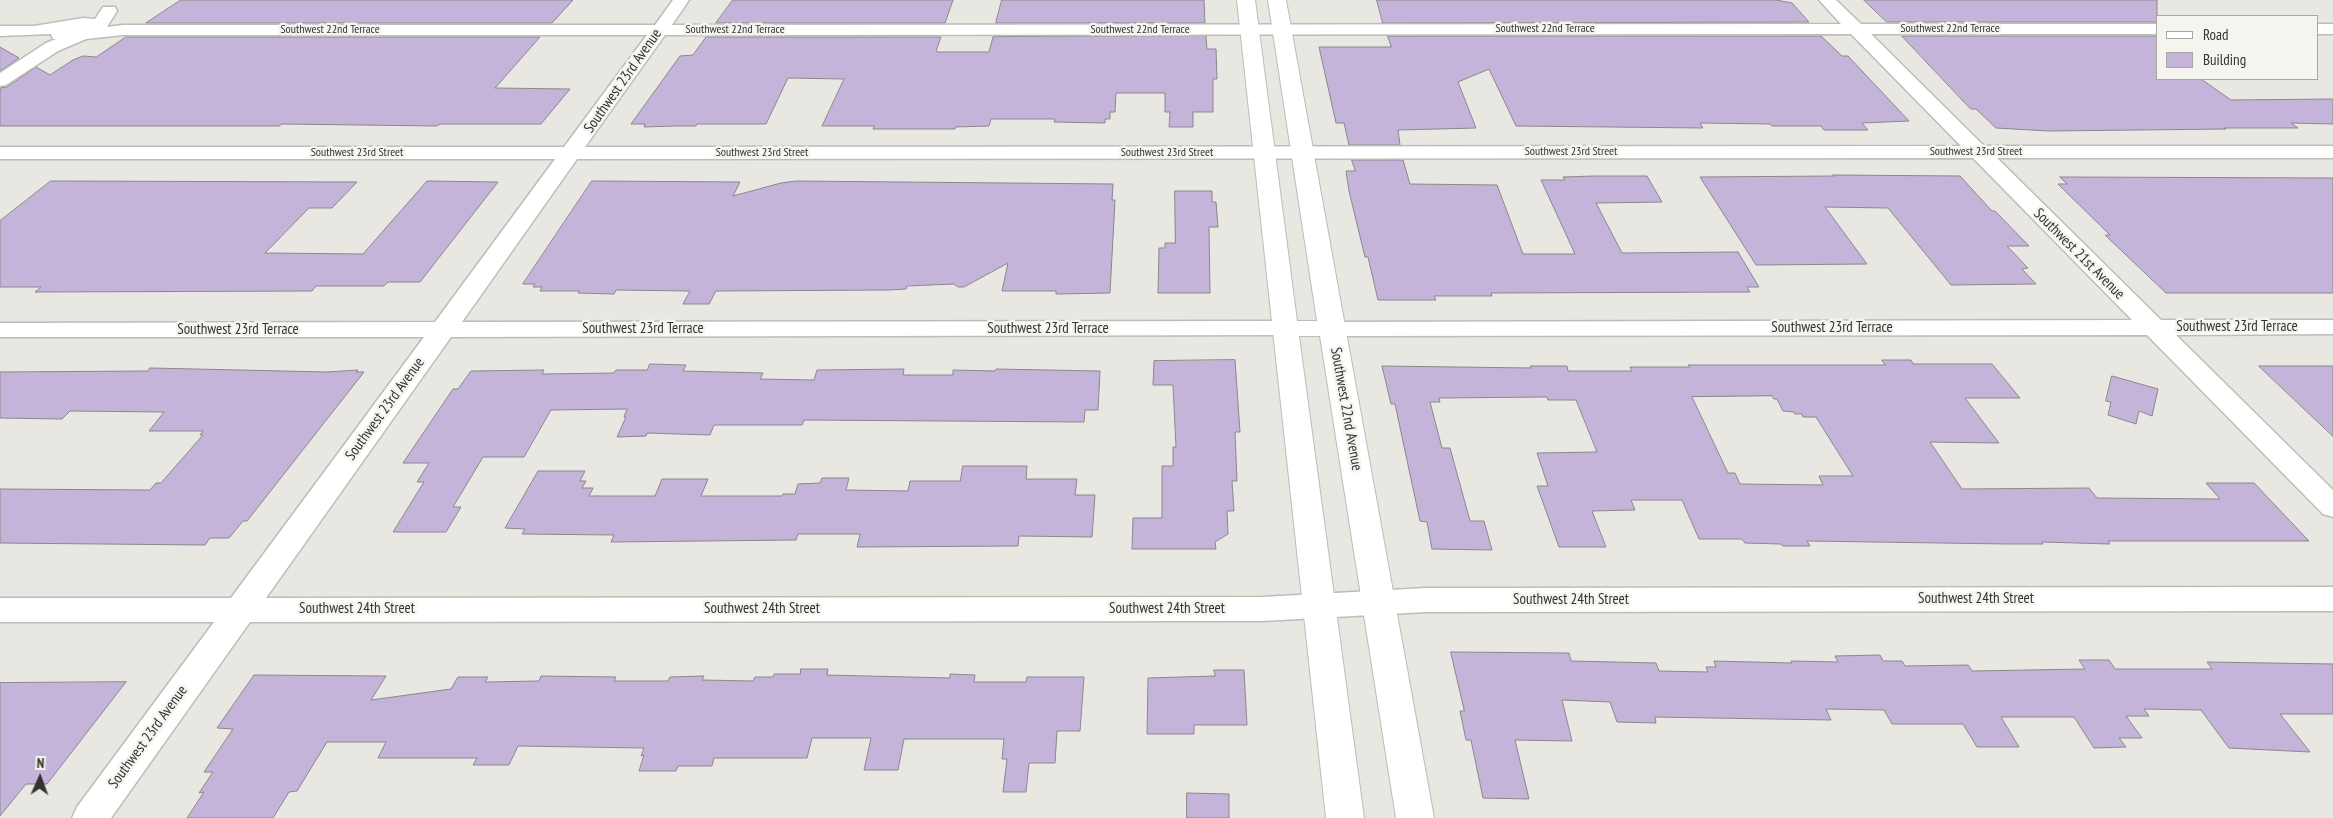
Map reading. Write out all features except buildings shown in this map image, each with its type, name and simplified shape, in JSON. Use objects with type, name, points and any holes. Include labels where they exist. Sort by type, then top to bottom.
[{"type":"main road","points":[[1246,0],[1345,818]]},
{"type":"main road","name":"Southwest 22nd Avenue","points":[[1277,0],[1300,152],[1380,604],[1415,818]]},
{"type":"main road","points":[[1287,328],[1332,328]]},
{"type":"street","name":"Southwest 23rd Avenue","points":[[90,818],[681,0]]},
{"type":"street","name":"Southwest 21st Avenue","points":[[1827,0],[2152,328],[2333,507]]},
{"type":"street","name":"Southwest 22nd Terrace","points":[[0,31],[83,28],[123,30],[2156,29]]},
{"type":"street","points":[[0,81],[83,28]]},
{"type":"street","points":[[2318,29],[2333,29]]},
{"type":"street","name":"Southwest 23rd Street","points":[[0,153],[2333,152]]},
{"type":"street","name":"Southwest 23rd Terrace","points":[[1332,328],[2333,327]]},
{"type":"street","name":"Southwest 23rd Terrace","points":[[0,330],[1287,328]]},
{"type":"street","name":"Southwest 24th Street","points":[[0,610],[1319,607],[1426,600],[2333,599]]}]
